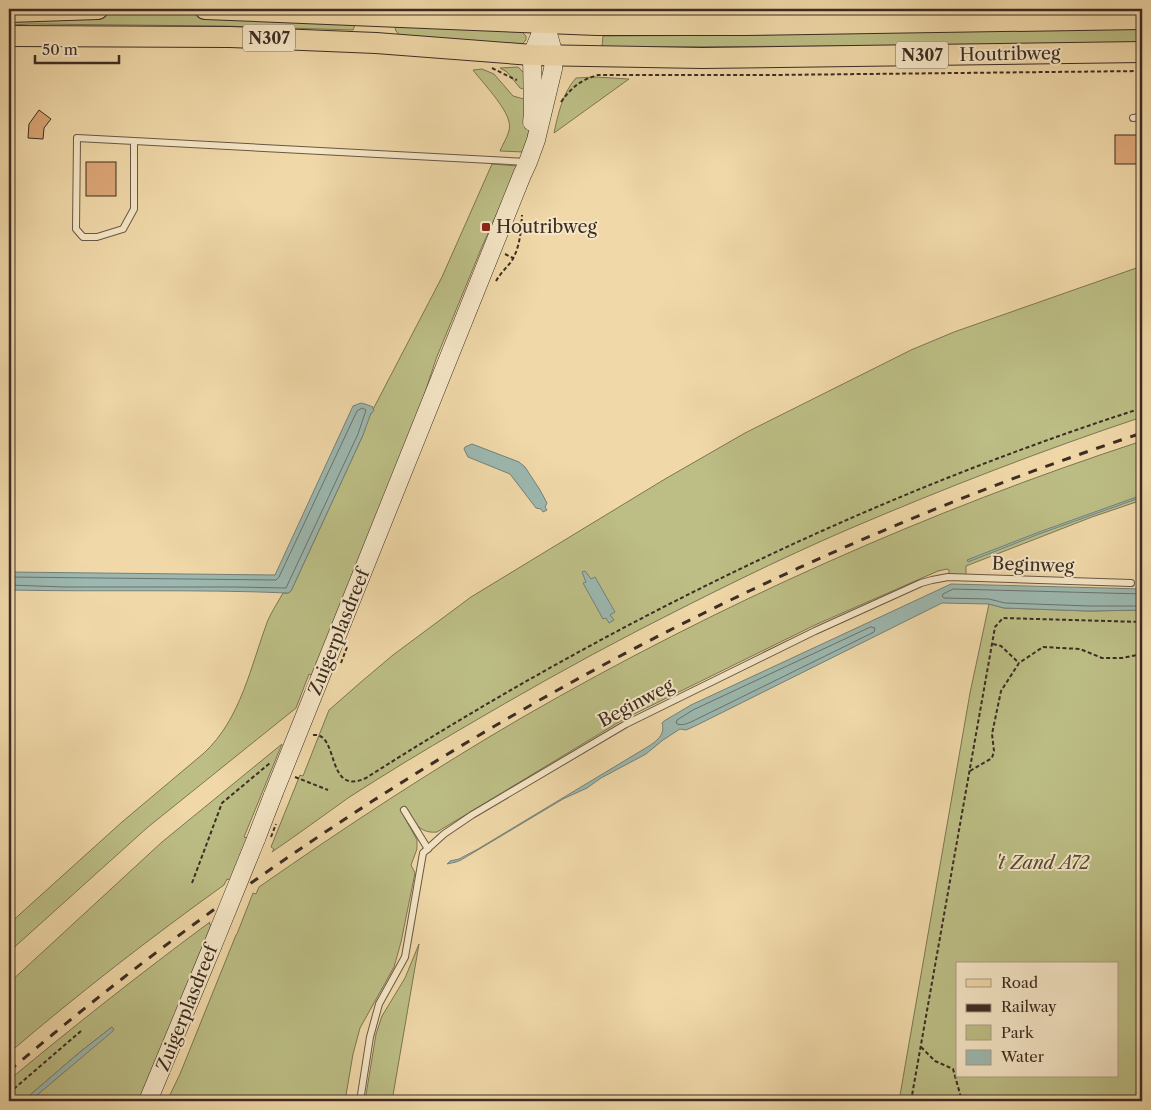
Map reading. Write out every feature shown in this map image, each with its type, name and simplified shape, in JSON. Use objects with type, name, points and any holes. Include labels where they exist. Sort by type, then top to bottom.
[{"type":"main road","points":[[9,12],[98,9]]},
{"type":"main road","name":"Houtribweg","points":[[206,9],[597,25],[744,25],[1142,19]]},
{"type":"main road","name":"Zuigerplasdreef","points":[[541,83],[532,55],[545,23]]},
{"type":"main road","name":"Zuigerplasdreef","points":[[148,1101],[256,839],[528,162],[534,114],[541,83],[553,69],[554,55],[545,23]]},
{"type":"main road","name":"Houtribweg","points":[[9,36],[230,36],[376,43],[532,55],[711,58],[1142,52]]},
{"type":"lane","points":[[1133,118],[1142,117]]},
{"type":"lane","points":[[134,141],[134,209],[123,229],[97,237],[83,237],[76,229],[77,138],[134,141],[528,162]]},
{"type":"lane","name":"Beginweg","points":[[360,1101],[370,1037],[379,1004],[405,956],[423,852],[444,834],[626,724],[815,631],[921,583],[948,577],[1131,583]]},
{"type":"lane","points":[[404,810],[428,849]]},
{"type":"path","name":"Houtribweg","points":[[490,67],[525,82],[541,83],[569,91],[586,78],[598,75],[1142,71]]},
{"type":"path","points":[[505,254],[513,258]]},
{"type":"path","points":[[310,736],[322,736],[338,771],[344,779],[351,782],[366,778],[479,708],[566,658],[768,555],[883,504],[991,461],[1142,408]]},
{"type":"path","points":[[911,1101],[995,627],[1003,618],[1142,622]]},
{"type":"path","points":[[993,644],[1001,646],[1019,663]]},
{"type":"path","points":[[969,771],[992,758],[994,751],[992,734],[1001,690],[1019,663],[1043,647],[1080,649],[1102,658],[1122,658],[1142,654]]},
{"type":"path","points":[[192,883],[222,803],[276,759]]},
{"type":"path","points":[[295,777],[328,790]]},
{"type":"path","points":[[9,1093],[82,1031]]},
{"type":"path","points":[[921,1047],[935,1061],[953,1069],[962,1101]]},
{"type":"green space","points":[[463,9],[586,9],[586,13]]},
{"type":"green space","points":[[604,9],[1142,9],[1142,11],[701,17],[603,13]]},
{"type":"green space","points":[[154,12],[209,14],[355,25],[353,30],[222,26],[9,25],[9,19],[94,13]]},
{"type":"green space","points":[[398,24],[521,31],[526,36],[526,40],[522,44],[514,45],[400,36],[395,28]]},
{"type":"green space","points":[[1142,29],[1142,45],[602,47],[603,36]]},
{"type":"green space","points":[[518,67],[524,73],[530,91],[520,88],[507,72],[500,68]]},
{"type":"green space","points":[[482,69],[494,74],[513,96],[531,101],[533,107],[524,152],[500,151],[510,126],[504,109],[473,70]]},
{"type":"green space","points":[[576,78],[629,79],[554,133],[557,118],[571,84]]},
{"type":"green space","points":[[492,164],[518,166],[481,249],[436,359],[414,426],[313,675],[309,674],[296,708],[148,827],[9,952],[9,924],[122,822],[204,753],[227,724],[244,691],[270,617],[283,593],[291,591],[363,435],[368,419],[442,277]]},
{"type":"green space","points":[[1142,266],[1142,417],[1031,456],[885,514],[795,553],[690,604],[570,667],[390,771],[348,798],[272,852],[274,849],[271,847],[300,775],[303,776],[329,710],[393,655],[471,597],[665,479],[745,433],[911,350],[954,332]]},
{"type":"green space","points":[[1142,441],[1142,500],[1092,517],[966,566],[966,575],[949,575],[949,570],[947,569],[938,571],[815,625],[624,719],[437,832],[425,831],[417,825],[405,806],[400,809],[417,840],[417,849],[411,865],[415,873],[394,967],[360,1028],[353,1054],[345,1101],[167,1101],[180,1074],[253,893],[256,894],[259,887],[389,799],[523,717],[672,636],[748,599],[904,529],[983,497]]},
{"type":"green space","name":"'t Zand A72","points":[[989,604],[1004,608],[1089,611],[1142,610],[1142,1101],[899,1101],[970,693]]},
{"type":"green space","points":[[282,744],[244,837],[247,838],[230,880],[227,879],[224,885],[61,1009],[9,1053],[9,983],[162,842]]},
{"type":"green space","points":[[210,922],[209,924],[211,925],[140,1101],[30,1101],[112,1027],[23,1101],[9,1101],[9,1080],[108,1000]]},
{"type":"green space","points":[[419,944],[392,1101],[365,1101],[376,1034],[382,1016],[405,978]]},
{"type":"water","points":[[361,403],[373,407],[374,410],[291,591],[288,593],[9,590],[9,572],[275,575],[353,406]]},
{"type":"water","points":[[472,444],[519,462],[525,467],[547,503],[545,507],[547,510],[543,512],[541,509],[536,508],[510,474],[468,457],[464,449]]},
{"type":"water","points":[[1142,495],[1142,497],[968,562],[967,560],[1039,532]]},
{"type":"water","points":[[585,571],[591,579],[595,577],[615,612],[610,615],[614,620],[609,623],[606,618],[603,619],[583,583],[586,582],[582,572]]},
{"type":"water","points":[[951,584],[1142,589],[1142,610],[1089,611],[1004,608],[989,604],[942,603],[695,726],[686,730],[680,729],[646,754],[601,778],[587,788],[563,799],[461,860],[447,864],[478,849],[652,744],[661,735],[662,723],[664,721],[691,705]]},
{"type":"water","points":[[112,1027],[113,1031],[30,1101],[23,1101],[80,1052]]},
{"type":"building","points":[[39,110],[51,119],[44,128],[43,139],[28,138],[29,124]]},
{"type":"building","points":[[1115,135],[1142,135],[1142,164],[1115,164]]},
{"type":"building","points":[[86,162],[116,162],[116,196],[86,196]]},
{"type":"railway","points":[[9,1071],[136,968],[268,871],[404,781],[545,697],[689,620],[837,551],[988,488],[1142,433]]},
{"type":"place","name":"Houtribweg","points":[[486,227]]}]
